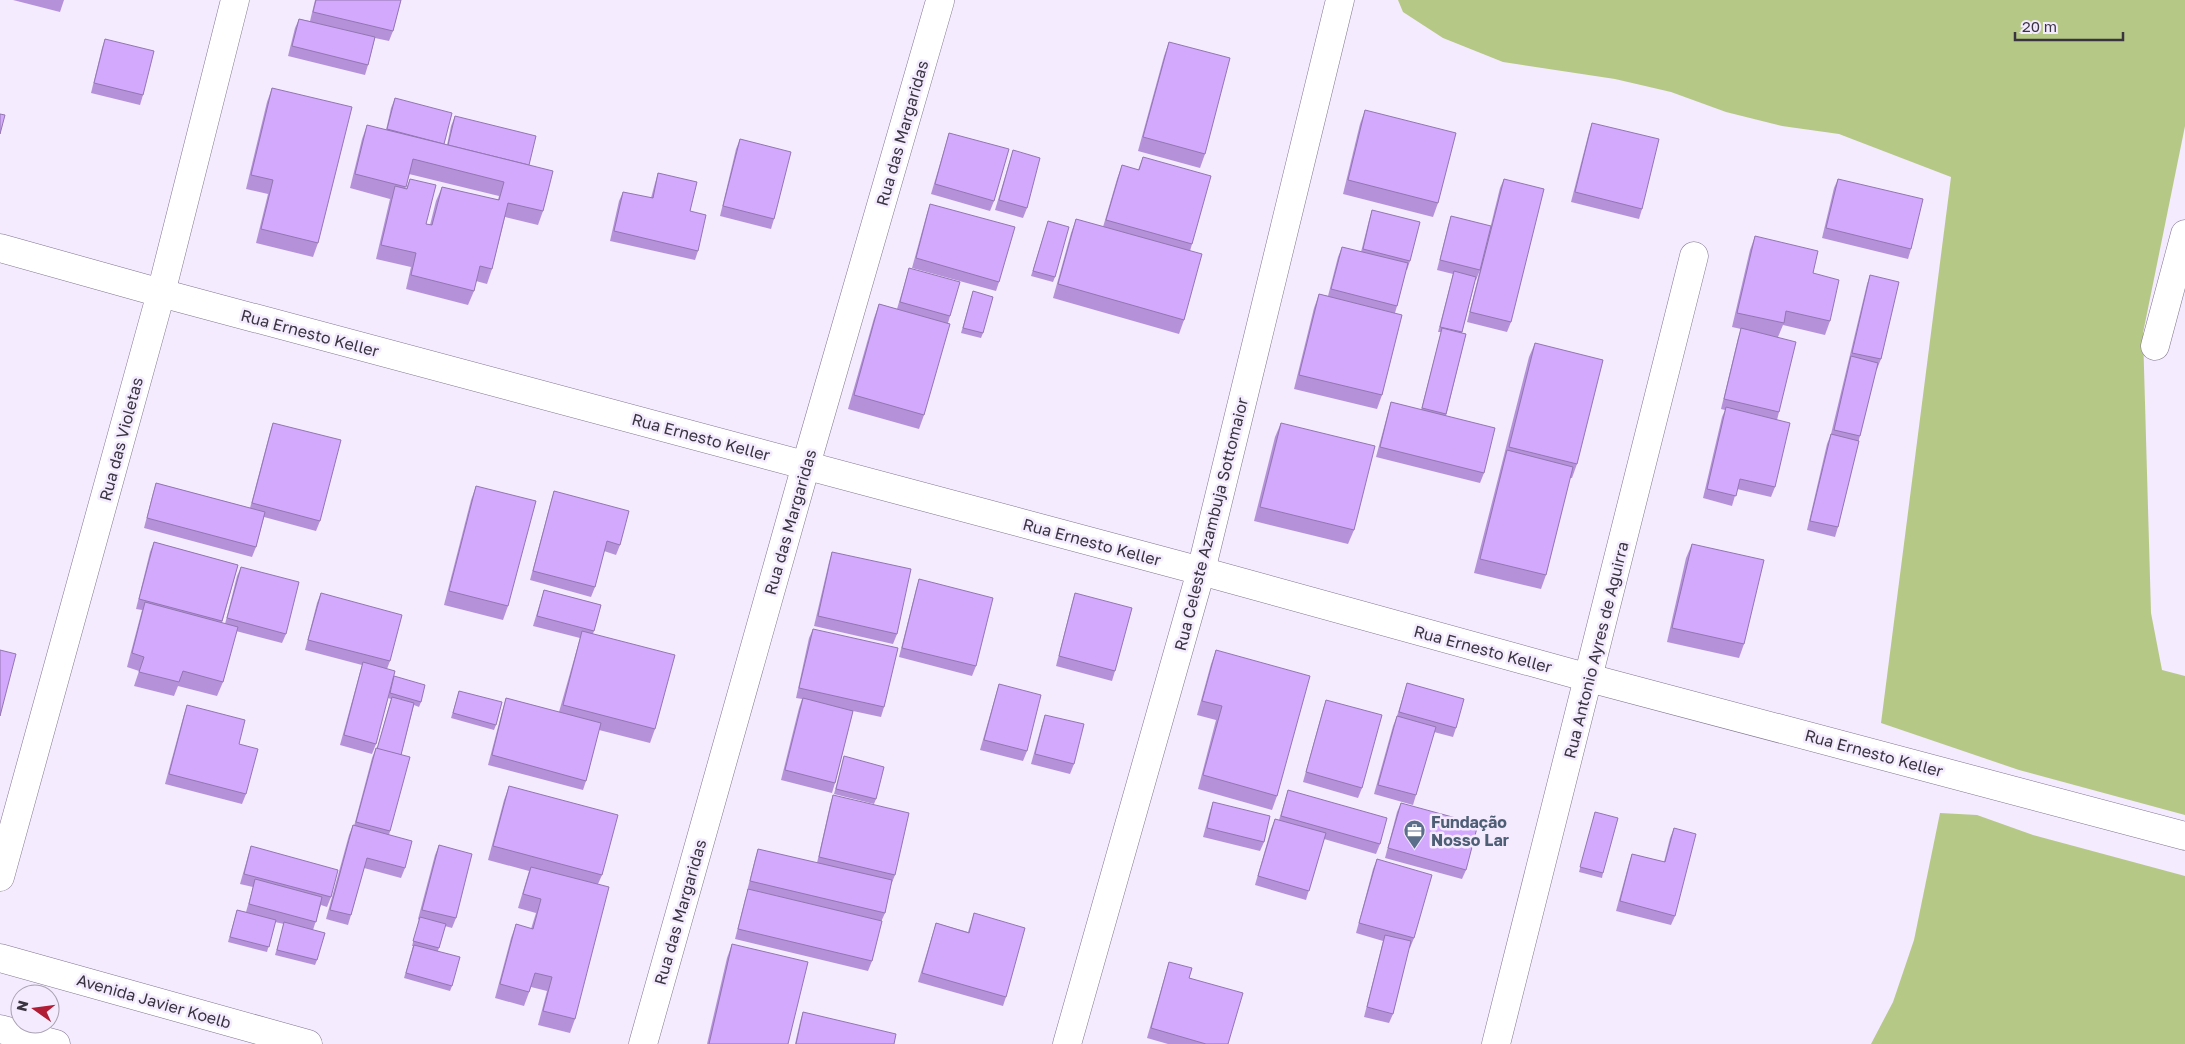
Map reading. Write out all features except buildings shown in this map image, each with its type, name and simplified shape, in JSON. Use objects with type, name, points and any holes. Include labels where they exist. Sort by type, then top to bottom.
[{"type":"street","name":"Rua das Violetas","points":[[0,877],[161,293],[235,0]]},
{"type":"street","name":"Rua Celeste Azambuja Sottomaior","points":[[1067,1044],[1201,571],[1340,0]]},
{"type":"street","name":"Rua das Margaridas","points":[[643,1044],[806,466],[940,1]]},
{"type":"street","points":[[2155,346],[2185,234]]},
{"type":"street","name":"Rua Ernesto Keller","points":[[0,248],[161,293],[1201,571],[1589,678],[2185,836]]},
{"type":"street","name":"Rua Antonio Ayres de Aguirra","points":[[1496,1044],[1694,256]]},
{"type":"street","name":"Avenida Javier Koelb","points":[[0,958],[308,1044]]},
{"type":"street","points":[[0,1029],[56,1044]]},
{"type":"green space","points":[[1398,0],[2185,0],[2185,126],[2143,333],[2151,613],[2162,670],[2185,676],[2185,815],[2019,770],[1881,723],[1951,177],[1839,134],[1782,126],[1726,112],[1671,92],[1615,79],[1503,62],[1443,38],[1403,12]]},
{"type":"green space","points":[[1940,813],[1977,815],[2033,835],[2185,876],[2185,1044],[1871,1044],[1893,1002],[1914,940]]},
{"type":"place","name":"Fundação Nosso Lar","points":[[1415,850]]}]
